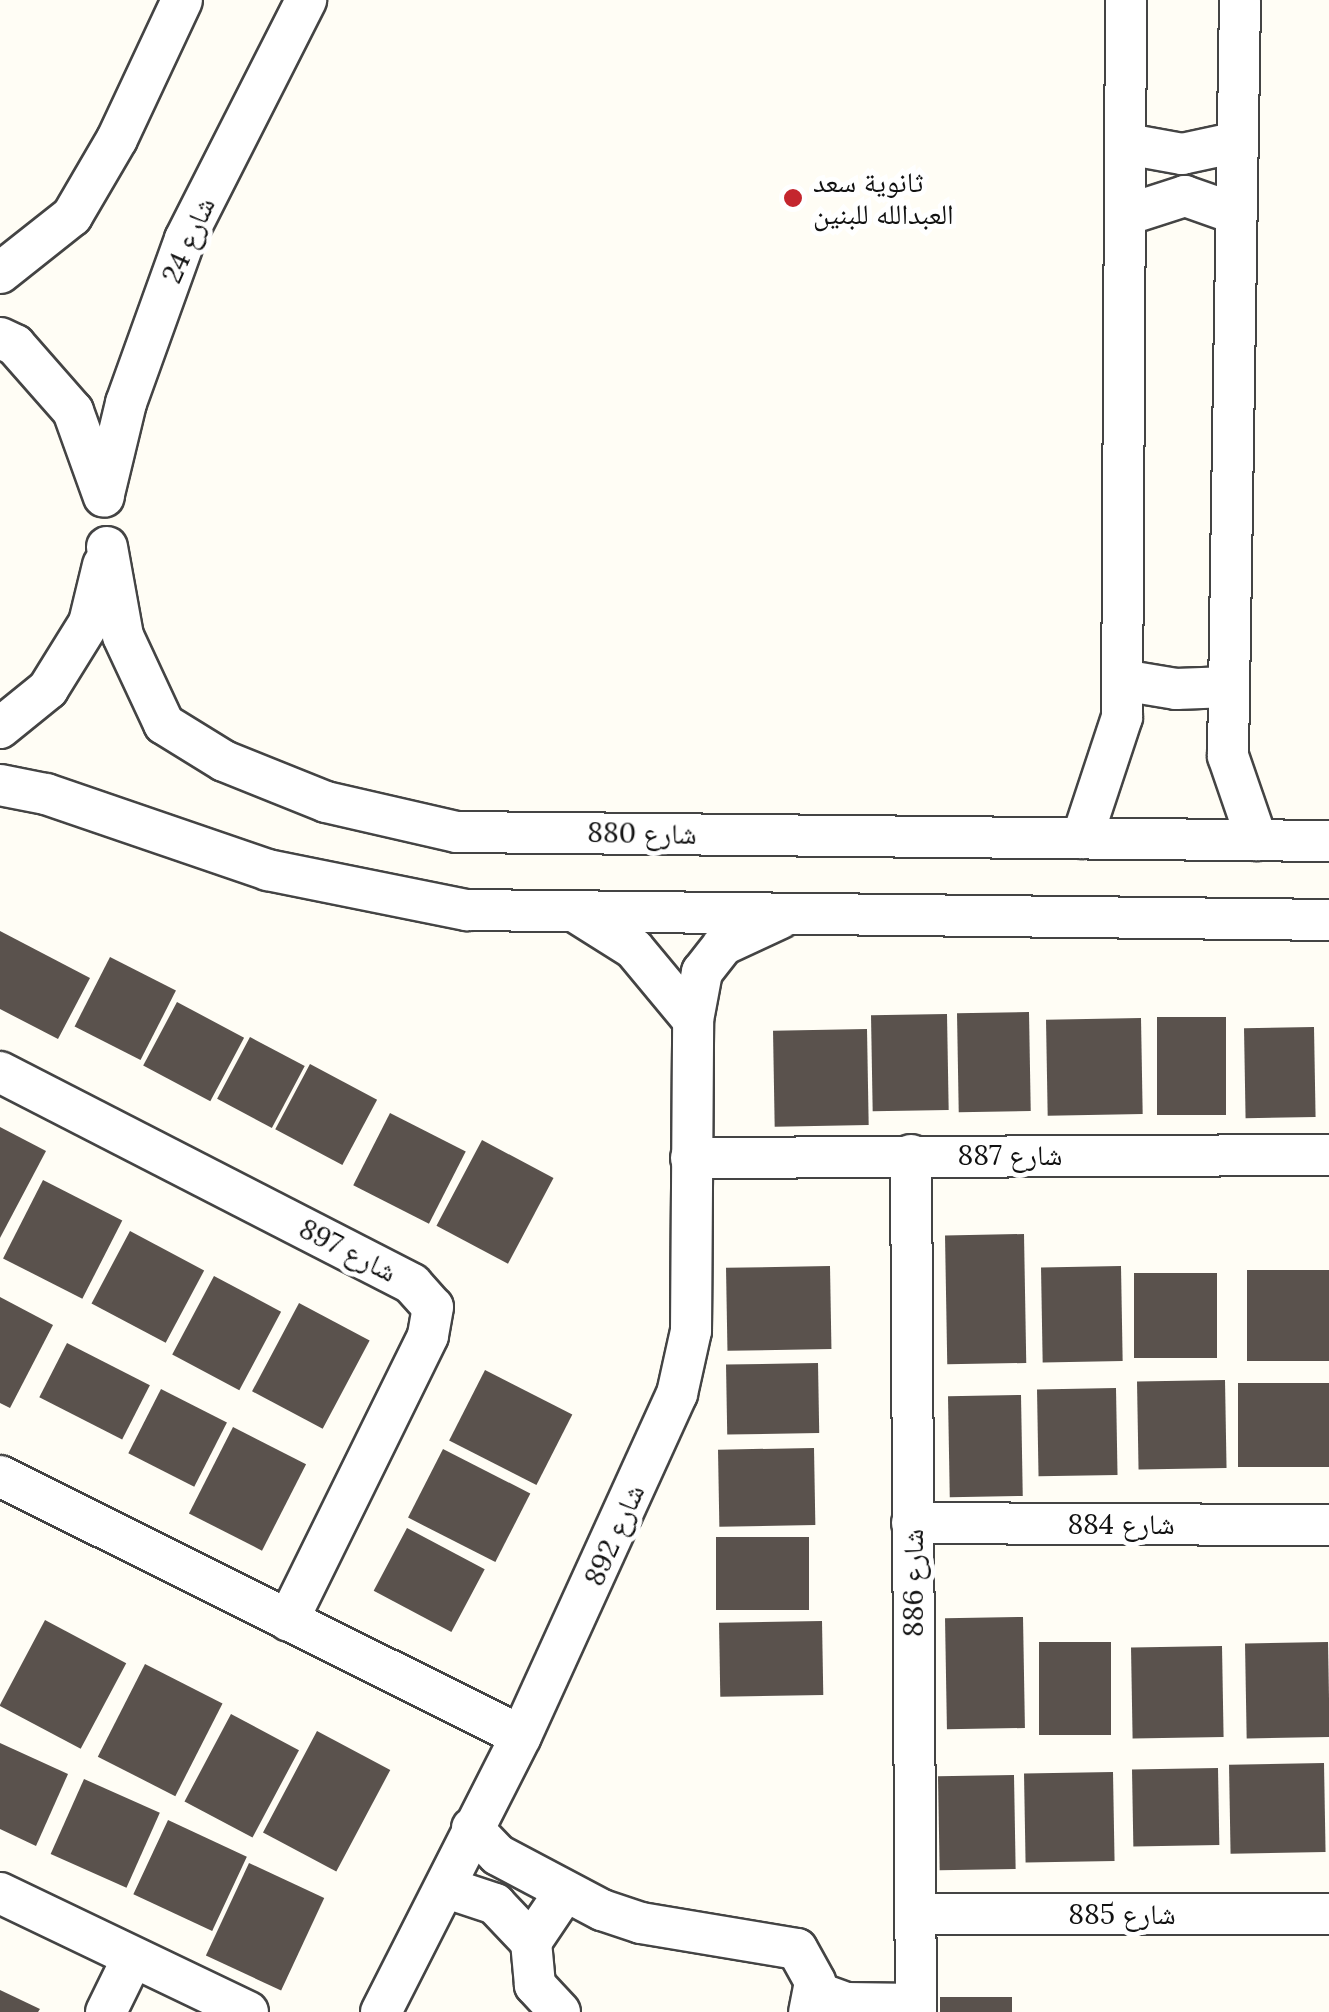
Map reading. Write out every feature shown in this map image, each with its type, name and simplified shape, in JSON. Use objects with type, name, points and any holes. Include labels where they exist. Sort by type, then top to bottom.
[{"type":"street","points":[[0,273],[72,216],[118,139],[182,0]]},
{"type":"street","name":"شارع 24","points":[[104,494],[126,403],[186,239],[306,0]]},
{"type":"street","points":[[1082,838],[1122,718],[1126,0]]},
{"type":"street","points":[[1240,0],[1228,756],[1257,840]]},
{"type":"street","points":[[1127,144],[1182,154],[1238,142]]},
{"type":"street","points":[[1126,215],[1185,196],[1236,214]]},
{"type":"street","points":[[0,338],[15,345],[73,411],[104,494],[106,547],[90,623],[48,690],[0,728]]},
{"type":"street","name":"شارع 880","points":[[106,547],[123,636],[164,724],[224,761],[326,802],[457,832],[1329,840]]},
{"type":"street","points":[[1122,680],[1176,689],[1229,687]]},
{"type":"street","points":[[0,785],[46,794],[268,870],[467,910],[1329,920]]},
{"type":"street","points":[[574,911],[634,949],[693,1020]]},
{"type":"street","name":"شارع 892","points":[[382,2012],[521,1736],[677,1394],[691,1331],[693,1020],[702,972],[723,945],[795,914]]},
{"type":"street","name":"شارع 897","points":[[0,1072],[412,1284],[433,1306],[428,1336],[288,1620]]},
{"type":"street","name":"شارع 886","points":[[912,1154],[916,2008]]},
{"type":"street","name":"شارع 887","points":[[691,1158],[1329,1155]]},
{"type":"street","points":[[0,1476],[521,1736]]},
{"type":"street","name":"شارع 884","points":[[912,1524],[1329,1524]]},
{"type":"street","points":[[472,1828],[498,1855],[564,1893],[641,1923],[777,1940],[798,1949],[812,2002],[916,2008]]},
{"type":"street","points":[[447,1888],[494,1904],[530,1942],[535,1985],[560,2012]]},
{"type":"street","points":[[0,1893],[248,2012]]},
{"type":"street","points":[[530,1942],[564,1893]]},
{"type":"street","name":"شارع 885","points":[[915,1914],[1329,1914]]},
{"type":"street","points":[[106,2012],[132,1959]]},
{"type":"building","points":[[0,931],[90,978],[58,1039],[0,1009]]},
{"type":"building","points":[[110,957],[176,991],[141,1060],[75,1026]]},
{"type":"building","points":[[177,1002],[244,1038],[210,1101],[143,1066]]},
{"type":"building","points":[[1029,1012],[1031,1111],[959,1112],[957,1013]]},
{"type":"building","points":[[947,1014],[949,1110],[873,1111],[871,1015]]},
{"type":"building","points":[[1157,1017],[1226,1017],[1226,1115],[1157,1115]]},
{"type":"building","points":[[1141,1018],[1143,1114],[1048,1116],[1046,1020]]},
{"type":"building","points":[[1314,1027],[1316,1117],[1246,1118],[1244,1028]]},
{"type":"building","points":[[867,1029],[869,1125],[775,1127],[773,1031]]},
{"type":"building","points":[[250,1037],[305,1066],[272,1128],[217,1099]]},
{"type":"building","points":[[310,1064],[377,1100],[342,1165],[275,1129]]},
{"type":"building","points":[[390,1113],[466,1152],[429,1224],[353,1185]]},
{"type":"building","points":[[0,1127],[46,1151],[0,1238]]},
{"type":"building","points":[[482,1140],[554,1178],[508,1264],[436,1226]]},
{"type":"building","points":[[43,1180],[122,1220],[82,1299],[3,1258]]},
{"type":"building","points":[[130,1231],[204,1270],[166,1343],[92,1303]]},
{"type":"building","points":[[1024,1234],[1026,1363],[947,1364],[945,1235]]},
{"type":"building","points":[[830,1266],[831,1349],[727,1351],[726,1268]]},
{"type":"building","points":[[1121,1266],[1123,1361],[1043,1362],[1041,1267]]},
{"type":"building","points":[[1247,1270],[1329,1270],[1329,1361],[1247,1361]]},
{"type":"building","points":[[1134,1273],[1217,1273],[1217,1358],[1134,1358]]},
{"type":"building","points":[[214,1276],[281,1312],[239,1390],[172,1355]]},
{"type":"building","points":[[0,1297],[53,1325],[10,1408],[0,1403]]},
{"type":"building","points":[[299,1303],[370,1341],[323,1429],[252,1391]]},
{"type":"building","points":[[67,1343],[150,1385],[122,1440],[39,1397]]},
{"type":"building","points":[[818,1363],[819,1433],[727,1435],[726,1365]]},
{"type":"building","points":[[485,1370],[572,1414],[536,1485],[449,1440]]},
{"type":"building","points":[[1225,1380],[1227,1468],[1139,1470],[1137,1382]]},
{"type":"building","points":[[1238,1383],[1329,1383],[1329,1467],[1238,1467]]},
{"type":"building","points":[[1116,1388],[1118,1475],[1039,1476],[1037,1389]]},
{"type":"building","points":[[161,1389],[227,1423],[194,1487],[128,1453]]},
{"type":"building","points":[[1021,1395],[1023,1496],[950,1497],[948,1396]]},
{"type":"building","points":[[233,1427],[306,1464],[262,1551],[189,1513]]},
{"type":"building","points":[[814,1448],[815,1525],[719,1527],[718,1450]]},
{"type":"building","points":[[443,1449],[530,1493],[495,1562],[408,1518]]},
{"type":"building","points":[[407,1528],[485,1569],[451,1632],[374,1591]]},
{"type":"building","points":[[716,1537],[809,1537],[809,1610],[716,1610]]},
{"type":"building","points":[[1023,1617],[1025,1728],[947,1729],[945,1618]]},
{"type":"building","points":[[45,1620],[126,1663],[81,1749],[0,1706]]},
{"type":"building","points":[[822,1621],[823,1695],[720,1697],[719,1623]]},
{"type":"building","points":[[1039,1642],[1111,1642],[1111,1735],[1039,1735]]},
{"type":"building","points":[[1328,1642],[1329,1737],[1247,1738],[1245,1643]]},
{"type":"building","points":[[1222,1646],[1224,1737],[1133,1739],[1131,1648]]},
{"type":"building","points":[[145,1664],[223,1703],[175,1796],[98,1757]]},
{"type":"building","points":[[231,1714],[299,1750],[253,1838],[185,1801]]},
{"type":"building","points":[[317,1731],[390,1770],[336,1872],[263,1833]]},
{"type":"building","points":[[0,1743],[68,1774],[36,1846],[0,1829]]},
{"type":"building","points":[[1324,1763],[1326,1852],[1231,1854],[1229,1765]]},
{"type":"building","points":[[1218,1768],[1219,1845],[1133,1846],[1132,1770]]},
{"type":"building","points":[[1113,1772],[1115,1861],[1026,1863],[1024,1774]]},
{"type":"building","points":[[1014,1775],[1016,1869],[940,1870],[938,1776]]},
{"type":"building","points":[[84,1779],[160,1813],[126,1888],[51,1854]]},
{"type":"building","points":[[168,1820],[247,1857],[212,1931],[133,1894]]},
{"type":"building","points":[[249,1863],[324,1898],[281,1991],[206,1955]]},
{"type":"building","points":[[0,1990],[40,2009],[0,2012]]},
{"type":"building","points":[[940,1997],[1012,1997],[1012,2012],[940,2012]]},
{"type":"place","name":"ثانوية سعد العبدالله للبنين","points":[[793,198]]}]
